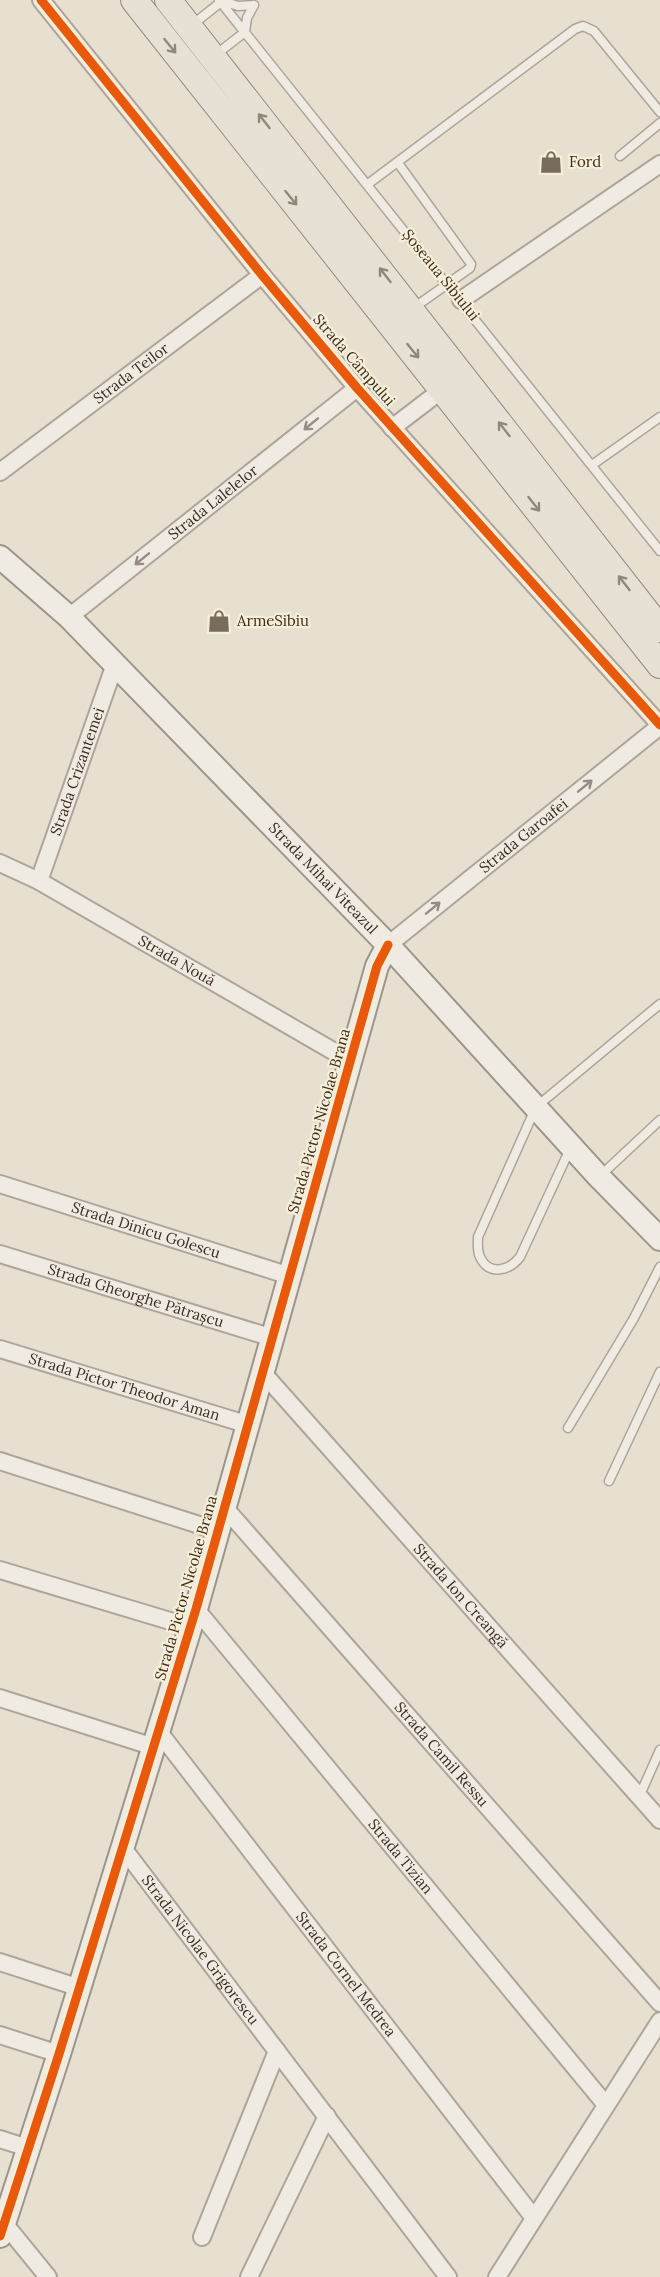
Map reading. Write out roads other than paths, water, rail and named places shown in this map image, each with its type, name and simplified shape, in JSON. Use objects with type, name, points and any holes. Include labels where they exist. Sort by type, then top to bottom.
[{"type":"main road","points":[[134,0],[660,665]]},
{"type":"main road","points":[[168,0],[660,629]]},
{"type":"street","name":"Strada Câmpului","points":[[41,0],[262,275],[357,388],[660,726]]},
{"type":"street","points":[[461,300],[660,164]]},
{"type":"street","name":"Strada Teilor","points":[[0,472],[262,275]]},
{"type":"street","name":"Strada Lalelelor","points":[[69,617],[357,388]]},
{"type":"street","points":[[392,428],[443,389]]},
{"type":"street","name":"Strada Mihai Viteazul","points":[[0,557],[69,617],[388,945],[598,1177],[660,1239]]},
{"type":"street","name":"Strada Crizantemei","points":[[39,881],[115,664]]},
{"type":"street","name":"Strada Garoafei","points":[[388,945],[660,726]]},
{"type":"street","name":"Strada Nouă","points":[[0,863],[39,881],[352,1062]]},
{"type":"street","name":"Strada Pictor Nicolae Brana","points":[[2,2229],[157,1739],[249,1425],[377,966],[388,945]]},
{"type":"street","name":"Strada Dinicu Golescu","points":[[0,1184],[291,1276]]},
{"type":"street","name":"Strada Gheorghe Pătrașcu","points":[[0,1254],[273,1338]]},
{"type":"street","name":"Strada Pictor Theodor Aman","points":[[0,1349],[249,1425]]},
{"type":"street","name":"Strada Ion Creangă","points":[[263,1373],[660,1820]]},
{"type":"street","points":[[0,1461],[218,1531]]},
{"type":"street","name":"Strada Camil Ressu","points":[[225,1508],[660,2002]]},
{"type":"street","points":[[0,1570],[193,1618]]},
{"type":"street","name":"Strada Tizian","points":[[193,1618],[606,2105]]},
{"type":"street","points":[[0,1698],[157,1739]]},
{"type":"street","name":"Strada Cornel Medrea","points":[[157,1739],[534,2218]]},
{"type":"street","name":"Strada Nicolae Grigorescu","points":[[123,1848],[448,2277]]},
{"type":"street","points":[[0,1962],[80,1988]]},
{"type":"street","points":[[498,2277],[660,2021]]},
{"type":"street","points":[[0,2035],[59,2054]]},
{"type":"street","points":[[202,2237],[278,2051]]},
{"type":"street","points":[[249,2277],[327,2116]]},
{"type":"street","points":[[0,2139],[28,2148]]},
{"type":"street","points":[[2,2229],[48,2277]]},
{"type":"lane","points":[[190,27],[220,1],[238,6],[254,5],[247,18],[245,32],[214,57]]},
{"type":"lane","name":"Șoseaua Sibiului","points":[[220,1],[448,283],[660,551]]},
{"type":"lane","points":[[368,184],[575,29],[583,26],[594,31],[660,112]]},
{"type":"lane","points":[[620,156],[660,123]]},
{"type":"lane","points":[[398,163],[470,260],[470,267],[411,309]]},
{"type":"lane","points":[[592,465],[660,417]]},
{"type":"lane","points":[[571,1147],[520,1257],[512,1268],[504,1271],[484,1264],[478,1255],[478,1237],[536,1107],[660,1004]]},
{"type":"lane","points":[[598,1177],[660,1120]]},
{"type":"lane","points":[[568,1428],[634,1318],[660,1267]]},
{"type":"lane","points":[[609,1481],[660,1372]]},
{"type":"lane","points":[[639,1797],[660,1750]]},
{"type":"place","name":"Ford","points":[[551,162]]},
{"type":"place","name":"ArmeSibiu","points":[[219,621]]}]
